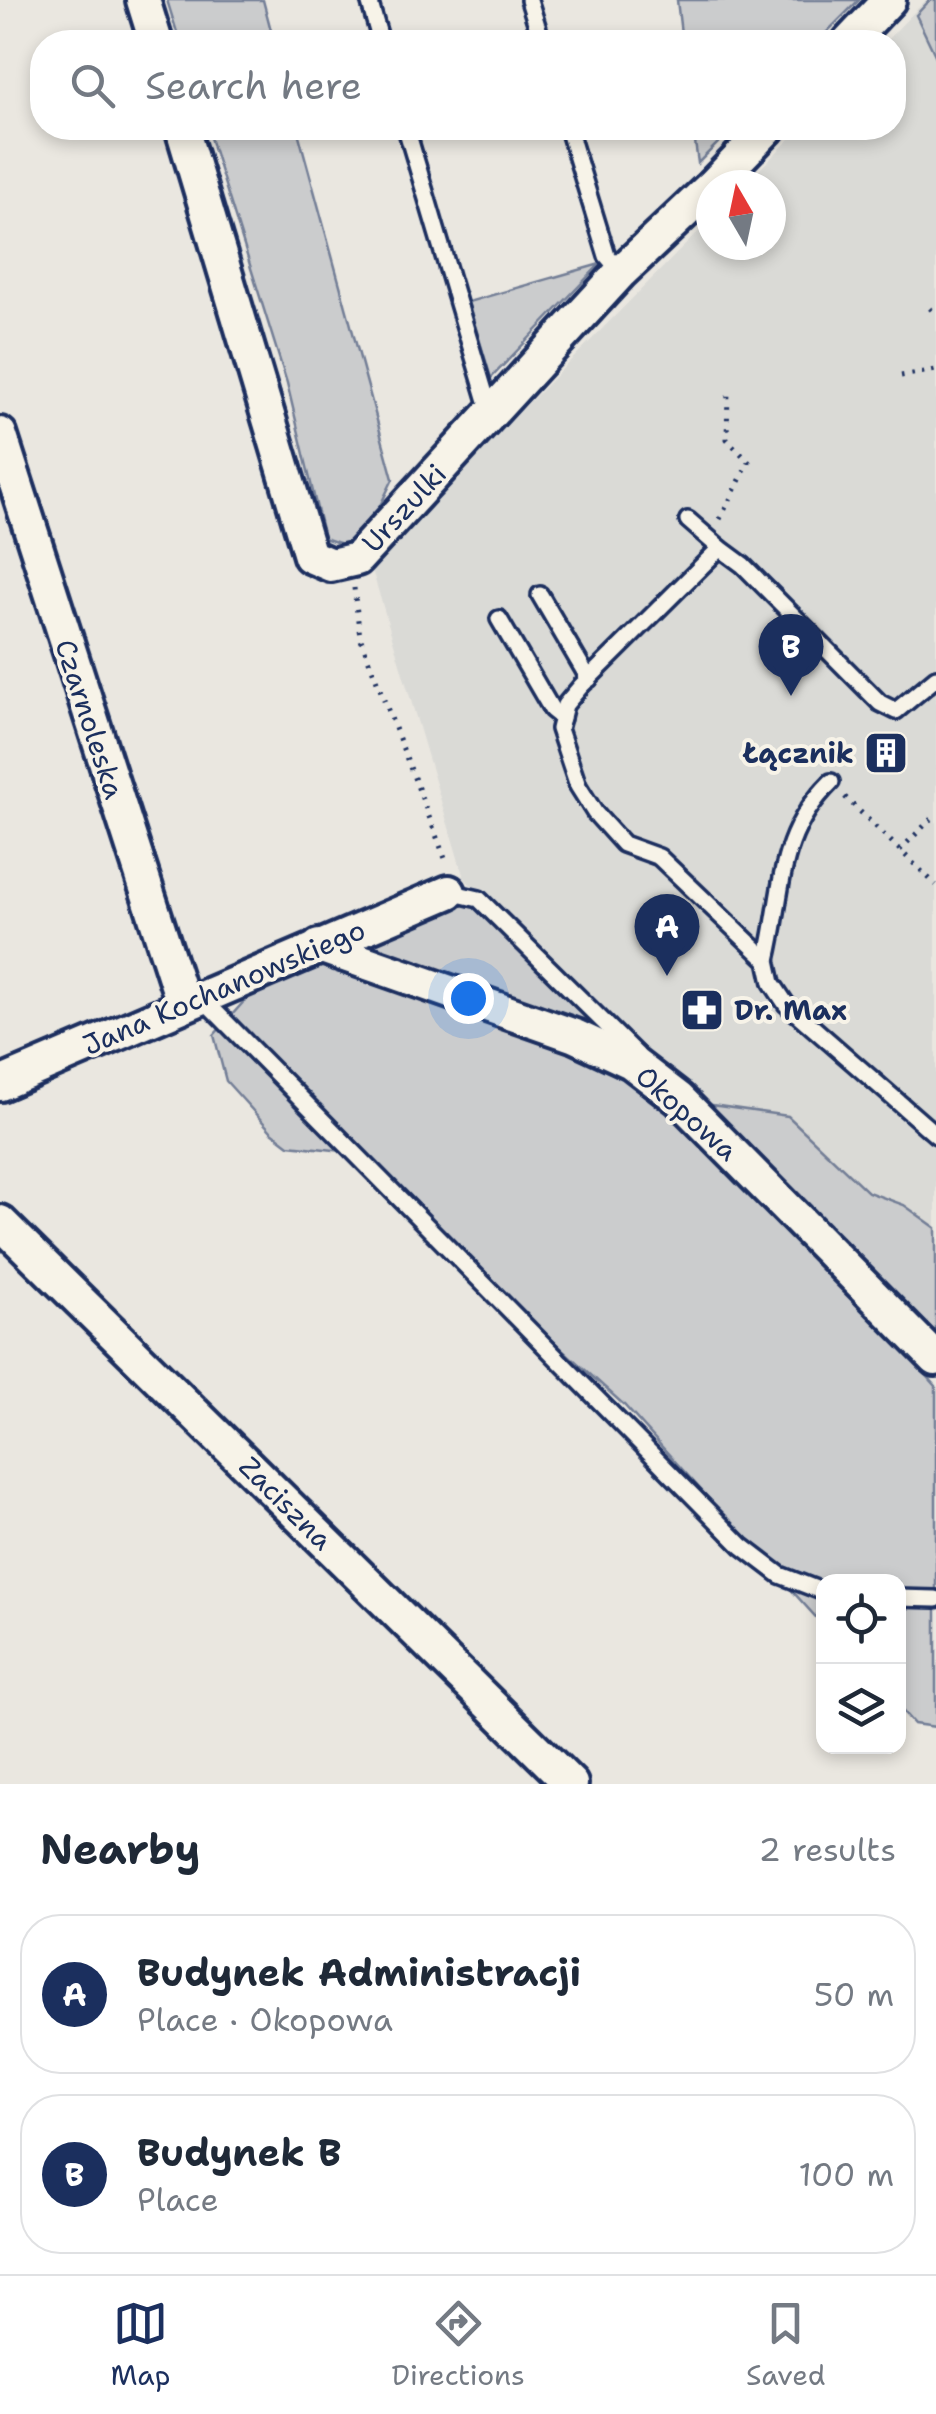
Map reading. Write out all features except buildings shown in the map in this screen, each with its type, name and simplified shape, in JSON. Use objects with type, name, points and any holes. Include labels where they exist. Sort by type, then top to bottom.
[{"type":"street","points":[[143,0],[152,30]]},
{"type":"street","points":[[860,30],[889,0]]},
{"type":"street","name":"Urszulki","points":[[186,140],[310,556],[331,564],[352,560],[621,272],[696,201]]},
{"type":"street","name":"Urszulki","points":[[727,170],[756,140]]},
{"type":"street","name":"Czarnoleska","points":[[0,434],[191,1000]]},
{"type":"street","name":"Jana Kochanowskiego","points":[[0,1084],[449,892]]},
{"type":"street","name":"Okopowa","points":[[319,946],[590,1041],[662,1085],[936,1358]]},
{"type":"street","name":"Zaciszna","points":[[0,1222],[571,1784]]},
{"type":"lane","points":[[369,0],[378,30]]},
{"type":"lane","points":[[529,0],[538,30]]},
{"type":"lane","points":[[410,140],[491,414]]},
{"type":"lane","points":[[572,140],[606,256],[621,272]]},
{"type":"lane","points":[[688,520],[743,565],[880,703],[896,711],[936,678]]},
{"type":"lane","points":[[715,544],[566,705],[560,728],[567,756],[594,814],[623,844],[659,857],[767,960]]},
{"type":"lane","points":[[540,596],[588,679]]},
{"type":"lane","points":[[499,619],[552,710],[562,718]]},
{"type":"lane","points":[[835,787],[805,808],[787,845],[767,960],[772,984],[786,1004],[936,1136]]},
{"type":"lane","points":[[449,892],[479,899],[494,912],[611,1025],[662,1085]]},
{"type":"lane","points":[[191,1000],[742,1546],[780,1575],[816,1589]]},
{"type":"lane","points":[[906,1598],[936,1599]]},
{"type":"path","points":[[930,308],[936,315]]},
{"type":"path","points":[[901,376],[936,370]]},
{"type":"path","points":[[715,544],[748,462],[727,440],[728,390]]},
{"type":"path","points":[[352,560],[360,637],[441,842],[451,880],[449,892]]},
{"type":"path","points":[[835,787],[936,886]]},
{"type":"path","points":[[900,850],[936,814]]},
{"type":"shaded area","points":[[167,0],[263,0],[271,30],[176,30]]},
{"type":"shaded area","points":[[677,0],[859,0],[829,30],[681,30]]},
{"type":"shaded area","points":[[926,0],[936,0],[936,1336],[464,878],[370,563],[696,234],[696,260],[786,260],[786,170],[759,170],[789,140],[906,140],[906,30],[897,30]]},
{"type":"shaded area","points":[[930,0],[936,0],[936,57],[916,15]]},
{"type":"shaded area","points":[[211,140],[300,140],[393,479],[377,512],[351,547],[324,538],[287,383]]},
{"type":"shaded area","points":[[695,140],[721,140],[698,163]]},
{"type":"shaded area","points":[[600,264],[491,378],[468,302]]},
{"type":"shaded area","points":[[479,892],[698,1103],[788,1116],[868,1192],[904,1205],[936,1228],[936,1333],[874,1276],[870,1312],[936,1386],[936,1727],[914,1724],[906,1715],[906,1574],[816,1574],[816,1617],[624,1405],[343,1151],[289,1145],[272,1132],[226,1081],[214,1035],[256,988]]},
{"type":"place","name":"Budynek B","points":[[791,696]]},
{"type":"place","name":"Łącznik","points":[[886,753]]},
{"type":"place","name":"Budynek Administracji","points":[[667,976]]},
{"type":"place","name":"Dr. Max","points":[[702,1010]]}]
